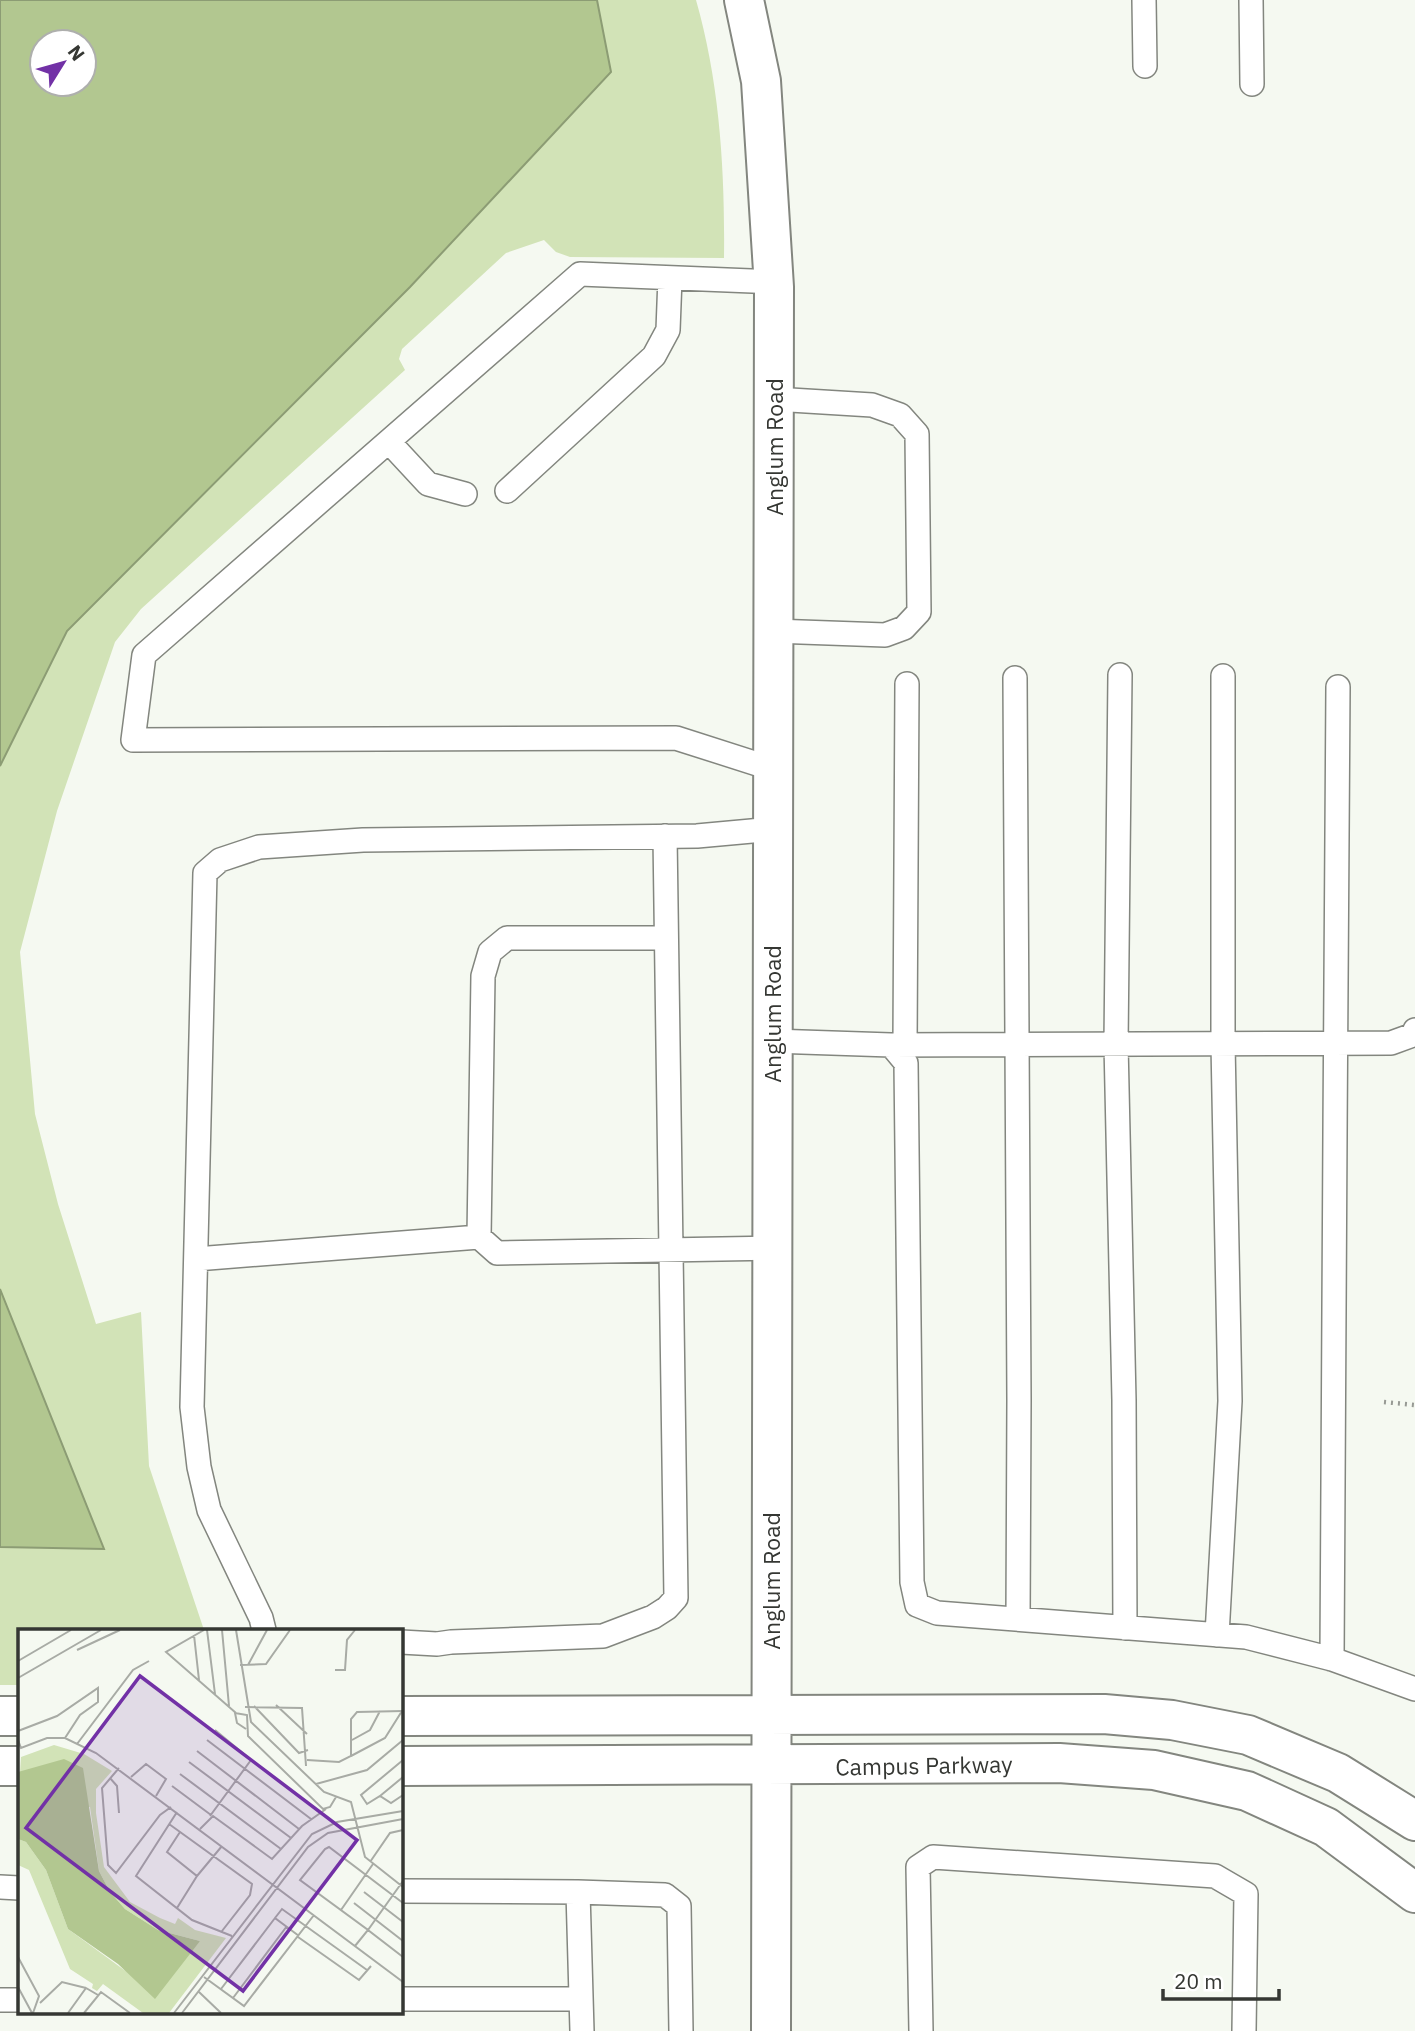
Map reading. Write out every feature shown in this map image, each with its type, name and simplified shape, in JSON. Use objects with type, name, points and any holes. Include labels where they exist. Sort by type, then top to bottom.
[{"type":"street","name":"Anglum Road","points":[[744,0],[761,81],[774,282],[771,2031]]},
{"type":"street","points":[[402,1716],[1104,1714],[1172,1720],[1248,1735],[1338,1773],[1415,1821]]},
{"type":"street","points":[[0,1716],[18,1716]]},
{"type":"street","name":"Campus Parkway","points":[[402,1766],[1059,1763],[1154,1770],[1247,1791],[1326,1826],[1415,1892]]},
{"type":"street","points":[[0,1766],[18,1766]]},
{"type":"lane","points":[[1144,0],[1145,66]]},
{"type":"lane","points":[[1251,0],[1252,85]]},
{"type":"lane","points":[[773,769],[676,738],[133,740],[144,655],[580,274],[774,282]]},
{"type":"lane","points":[[507,491],[654,356],[668,330],[670,278]]},
{"type":"lane","points":[[773,631],[885,635],[904,628],[919,612],[917,434],[900,415],[872,405],[774,399]]},
{"type":"lane","points":[[388,442],[428,484],[465,494]]},
{"type":"lane","points":[[1120,675],[1116,1044],[1124,1400],[1125,1628]]},
{"type":"lane","points":[[1217,1635],[1230,1401],[1223,1044],[1223,676]]},
{"type":"lane","points":[[1015,678],[1018,1619]]},
{"type":"lane","points":[[907,684],[898,1045],[906,1063],[912,1581],[917,1605],[937,1613],[1245,1637],[1332,1659],[1415,1689]]},
{"type":"lane","points":[[1332,1659],[1338,687]]},
{"type":"lane","points":[[264,1629],[209,1510],[199,1467],[192,1407],[205,873],[220,860],[259,847],[363,840],[665,836],[773,830]]},
{"type":"lane","points":[[402,1642],[437,1644],[603,1636],[653,1616],[667,1608],[676,1598],[665,836]]},
{"type":"lane","points":[[479,1237],[484,976],[490,952],[507,938],[666,938]]},
{"type":"lane","points":[[772,1041],[898,1045],[1391,1043],[1413,1035],[1415,1030]]},
{"type":"lane","points":[[196,1259],[479,1237],[497,1253],[771,1248]]},
{"type":"lane","points":[[920,2031],[918,1867],[933,1857],[1216,1877],[1246,1894],[1244,2031]]},
{"type":"lane","points":[[0,1887],[18,1888]]},
{"type":"lane","points":[[402,1891],[665,1895],[678,1906],[681,2031]]},
{"type":"lane","points":[[578,1892],[582,2031]]},
{"type":"lane","points":[[402,1999],[581,1999]]},
{"type":"lane","points":[[0,2000],[18,2000]]},
{"type":"path","points":[[1384,1402],[1415,1405]]},
{"type":"shaded area","points":[[0,0],[597,0],[611,72],[410,287],[67,631],[0,766]]},
{"type":"shaded area","points":[[597,0],[696,0],[716,96],[723,193],[724,258],[570,257],[556,252],[544,240],[506,253],[402,349],[399,359],[405,370],[141,609],[115,642],[57,811],[20,952],[35,1114],[58,1204],[96,1324],[141,1312],[149,1466],[204,1629],[18,1629],[18,1685],[0,1685],[0,1547],[104,1548],[0,1289],[0,766],[67,631],[410,287],[611,72]]},
{"type":"shaded area","points":[[0,1289],[104,1549],[0,1547]]}]
